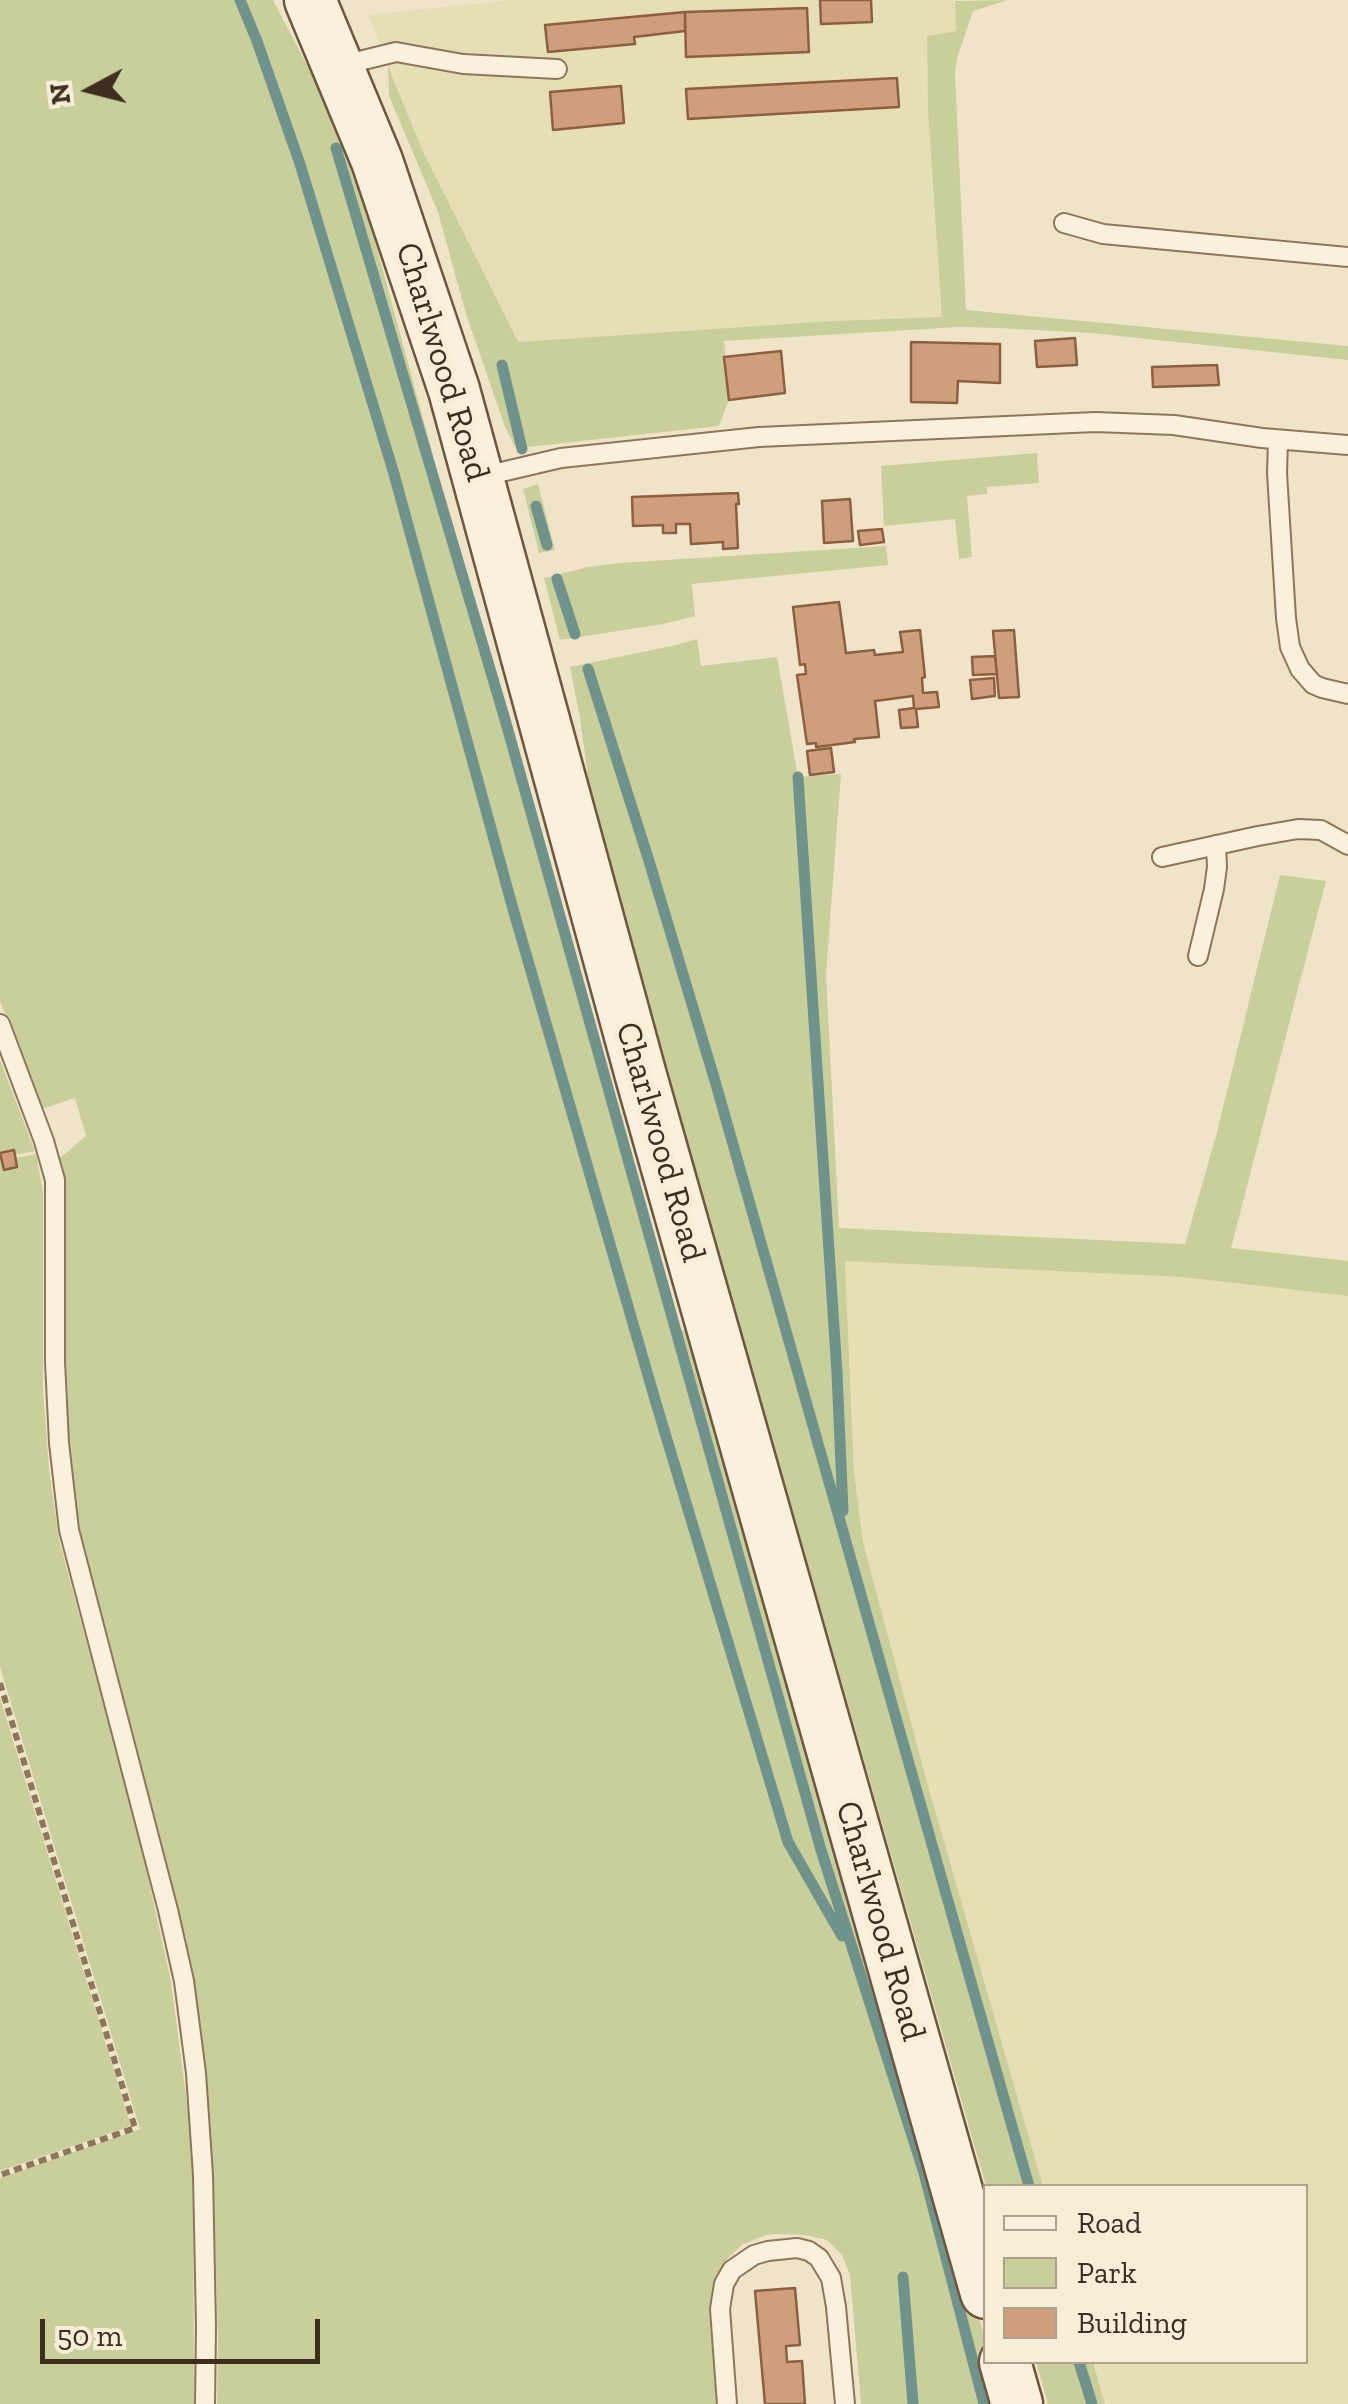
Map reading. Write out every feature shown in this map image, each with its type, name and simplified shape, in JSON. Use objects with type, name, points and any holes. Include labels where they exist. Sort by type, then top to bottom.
[{"type":"street","name":"Charlwood Road","points":[[310,0],[377,161],[420,284],[479,478],[641,1076],[983,2281]]},
{"type":"street","points":[[1006,2364],[1017,2404]]},
{"type":"lane","points":[[338,66],[396,52],[463,64],[557,69]]},
{"type":"lane","points":[[1064,223],[1103,234],[1348,256]]},
{"type":"lane","points":[[479,478],[561,458],[796,434],[1095,422],[1174,426],[1348,445]]},
{"type":"lane","points":[[1278,440],[1284,600],[1290,647],[1300,670],[1313,684],[1348,694]]},
{"type":"lane","points":[[1162,857],[1287,830],[1327,832],[1348,846]]},
{"type":"lane","points":[[1198,956],[1214,888],[1216,845]]},
{"type":"lane","points":[[0,1024],[55,1180],[58,1443],[69,1530],[184,1981],[203,2175],[205,2404]]},
{"type":"lane","points":[[727,2404],[720,2310],[724,2284],[738,2264],[754,2256],[798,2248],[820,2258],[831,2278],[845,2404]]},
{"type":"path","points":[[0,1683],[135,2128],[0,2175]]},
{"type":"shaded area","points":[[511,0],[957,0],[956,31],[927,36],[928,111],[943,317],[517,342],[422,149],[368,15]]},
{"type":"shaded area","points":[[845,1260],[1182,1277],[1348,1296],[1348,2404],[1105,2404],[1094,2364],[1308,2364],[1308,2184],[1042,2184],[928,1786],[863,1542],[854,1472]]},
{"type":"green space","points":[[0,0],[273,0],[331,111],[358,182],[676,1327],[695,1335],[702,1347],[983,2332],[983,2364],[987,2364],[1005,2404],[861,2404],[850,2275],[842,2255],[827,2240],[777,2234],[742,2245],[727,2259],[718,2277],[719,2404],[217,2404],[213,2173],[200,2026],[182,1927],[84,1555],[69,1453],[63,1376],[65,1190],[60,1158],[86,1136],[75,1098],[42,1109],[0,1001]]},
{"type":"green space","points":[[1007,0],[973,11],[955,72],[966,310],[1348,346],[1348,360],[1091,333],[998,328],[724,341],[729,400],[719,426],[518,448],[514,445],[466,314],[438,212],[389,96],[388,66],[422,149],[518,342],[942,317],[927,36],[956,31],[955,1]]},
{"type":"green space","points":[[1037,453],[1039,483],[987,487],[987,494],[967,496],[972,557],[959,559],[955,519],[884,526],[881,466]]},
{"type":"green space","points":[[538,484],[555,550],[539,553],[523,489]]},
{"type":"green space","points":[[886,546],[888,565],[692,584],[695,616],[560,640],[544,578],[619,563]]},
{"type":"green space","points":[[697,639],[701,666],[777,657],[798,777],[841,774],[826,974],[839,1228],[1185,1244],[1216,1136],[1280,875],[1326,881],[1231,1248],[1348,1261],[1348,1296],[1182,1277],[845,1261],[854,1472],[863,1542],[928,1786],[1042,2184],[985,2184],[640,979],[589,785],[570,667]]},
{"type":"green space","points":[[0,1060],[35,1151],[15,1158],[36,1154],[43,1192],[43,1389],[59,1540],[139,1836],[171,1982],[193,2176],[194,2404],[0,2404],[0,2178],[140,2129],[0,1667]]},
{"type":"green space","points":[[0,1698],[131,2126],[0,2171]]},
{"type":"green space","points":[[1037,2364],[1094,2364],[1105,2404],[1048,2404]]},
{"type":"building","points":[[820,0],[871,0],[872,22],[821,24]]},
{"type":"building","points":[[807,8],[809,52],[686,57],[685,12]]},
{"type":"building","points":[[685,12],[685,31],[634,37],[635,44],[548,52],[545,25]]},
{"type":"building","points":[[897,78],[899,107],[688,119],[686,89]]},
{"type":"building","points":[[621,86],[624,123],[553,130],[550,92]]},
{"type":"building","points":[[1075,338],[1077,365],[1037,367],[1035,341]]},
{"type":"building","points":[[911,342],[1000,344],[1000,383],[958,381],[957,403],[911,402]]},
{"type":"building","points":[[781,351],[785,393],[729,400],[724,357]]},
{"type":"building","points":[[1217,365],[1219,385],[1153,387],[1152,367]]},
{"type":"building","points":[[738,493],[738,548],[723,549],[723,542],[691,544],[690,524],[676,524],[676,533],[663,533],[663,525],[633,526],[632,497]]},
{"type":"building","points":[[850,499],[853,541],[824,543],[822,501]]},
{"type":"building","points":[[882,529],[884,542],[860,545],[858,531]]},
{"type":"building","points":[[839,602],[846,653],[903,652],[900,632],[920,630],[923,693],[937,692],[939,707],[916,709],[918,727],[901,728],[899,710],[914,708],[913,696],[875,701],[879,737],[816,747],[816,743],[807,744],[797,675],[806,674],[805,664],[800,665],[793,607]]},
{"type":"building","points":[[1014,630],[1019,697],[999,698],[993,631]]},
{"type":"building","points":[[995,656],[997,674],[973,675],[972,657]]},
{"type":"building","points":[[994,678],[995,696],[972,699],[970,680]]},
{"type":"building","points":[[831,748],[834,772],[810,775],[807,751]]},
{"type":"building","points":[[14,1150],[17,1167],[4,1170],[0,1153]]},
{"type":"building","points":[[795,2288],[800,2345],[786,2346],[787,2362],[802,2361],[805,2404],[765,2404],[755,2291]]},
{"type":"waterway","points":[[240,0],[300,164],[394,474],[513,909],[788,1842],[842,1936]]},
{"type":"waterway","points":[[336,148],[506,723],[821,1850],[924,2173],[984,2404]]},
{"type":"waterway","points":[[502,365],[522,449]]},
{"type":"waterway","points":[[536,506],[547,545]]},
{"type":"waterway","points":[[557,579],[575,634]]},
{"type":"waterway","points":[[588,669],[715,1081],[1028,2184]]},
{"type":"waterway","points":[[798,777],[843,1511]]},
{"type":"waterway","points":[[903,2277],[913,2404]]},
{"type":"waterway","points":[[1080,2364],[1092,2404]]}]
